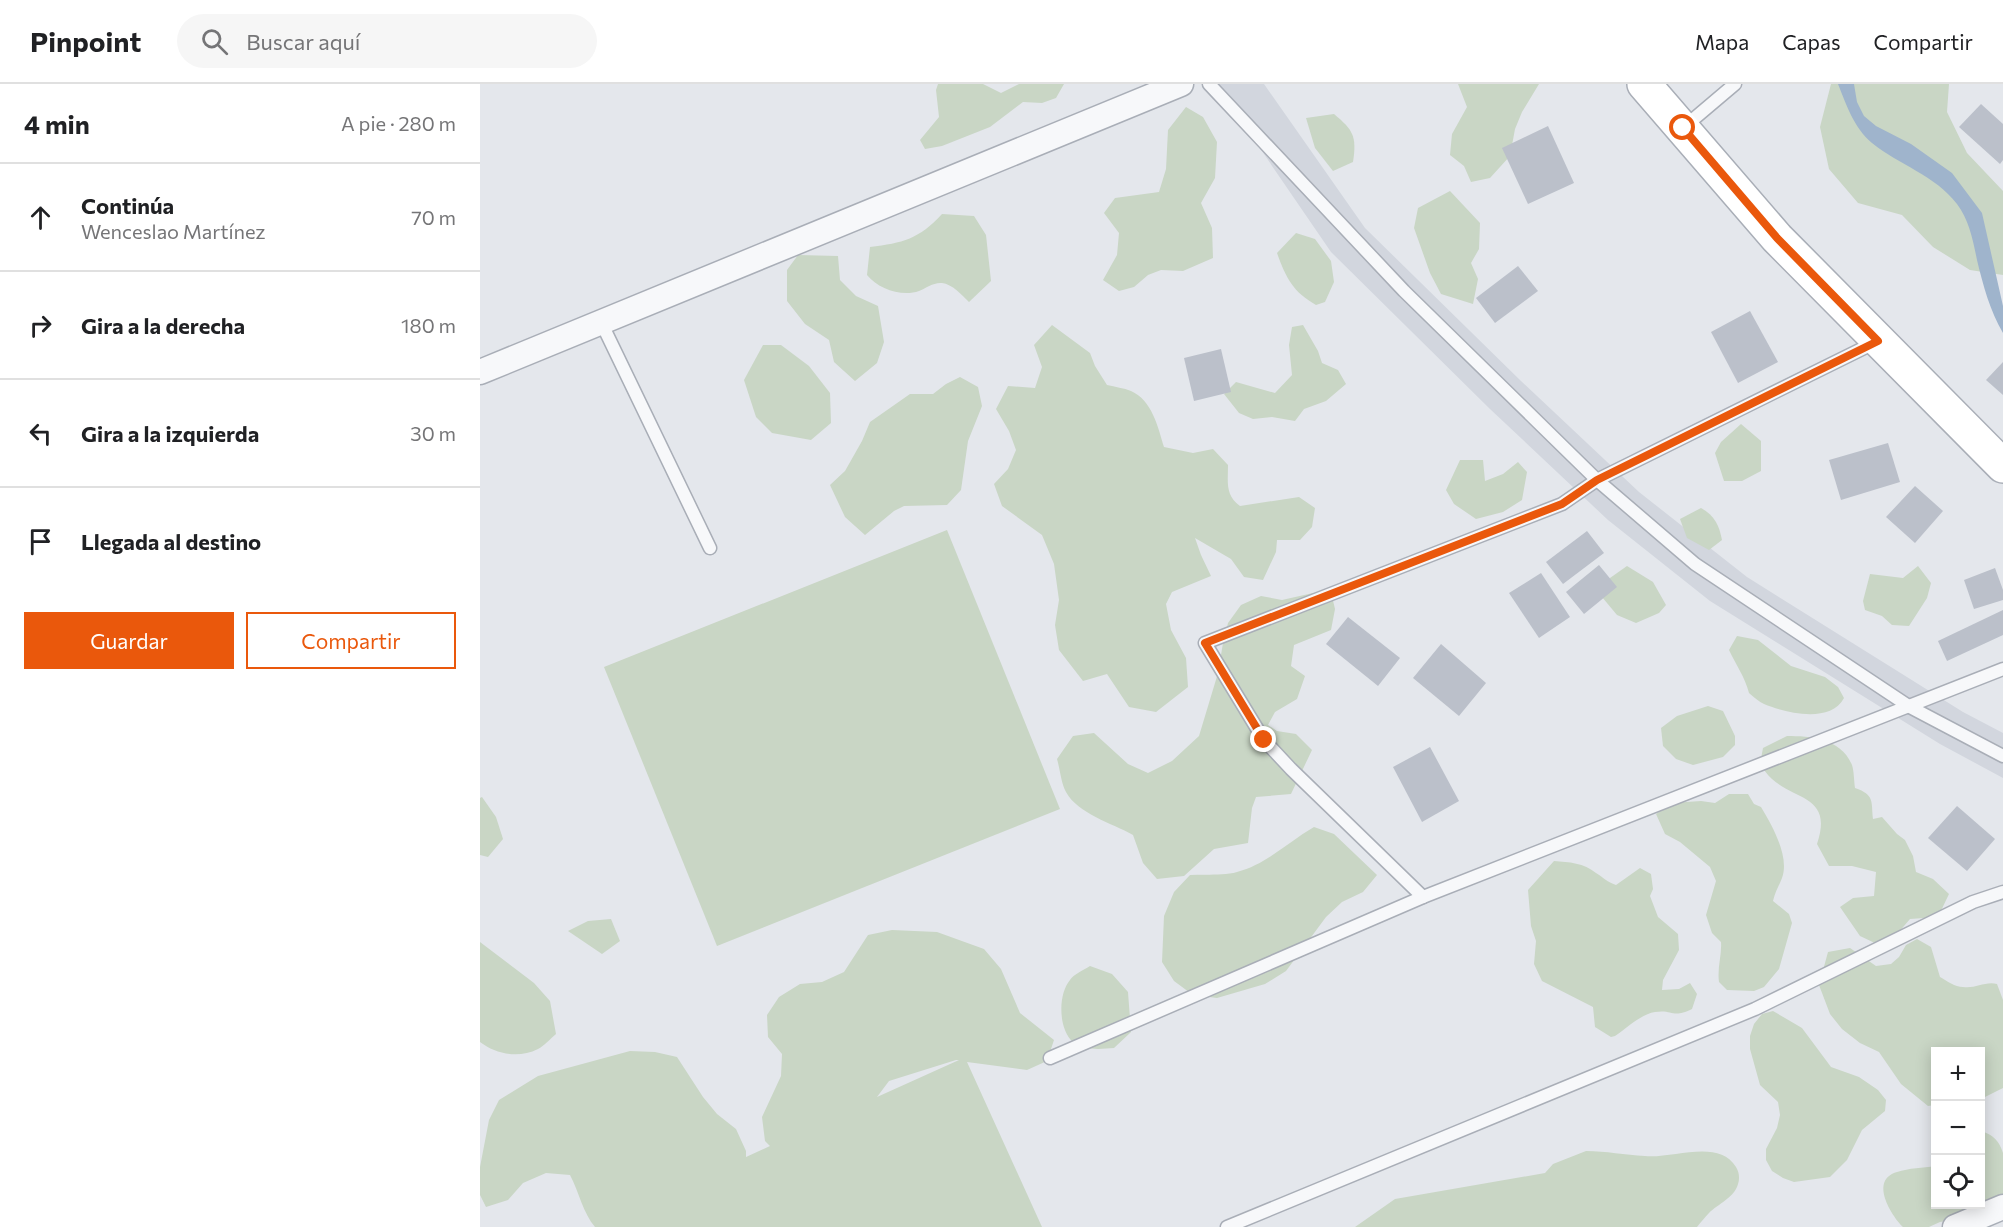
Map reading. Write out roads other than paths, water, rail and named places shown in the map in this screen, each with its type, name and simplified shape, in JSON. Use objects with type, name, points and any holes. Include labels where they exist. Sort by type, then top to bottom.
[{"type":"main road","points":[[1644,84],[1777,238],[2003,466]]},
{"type":"street","points":[[480,372],[1181,84]]},
{"type":"street","points":[[1955,1227],[2003,1207]]},
{"type":"lane","points":[[1209,84],[1404,291],[1597,480],[1695,564],[1910,707],[2003,756]]},
{"type":"lane","points":[[1683,128],[1735,84]]},
{"type":"lane","points":[[601,322],[710,548]]},
{"type":"lane","points":[[1423,897],[1264,740],[1205,643],[1562,504],[1597,480],[1878,341]]},
{"type":"lane","points":[[1050,1058],[1423,897],[2003,669]]},
{"type":"lane","points":[[1227,1227],[1755,1009],[1973,902],[2003,892]]},
{"type":"water","points":[[1838,84],[1854,84],[1857,102],[1864,116],[1876,126],[1911,144],[1952,173],[1982,213],[2003,306],[2003,333],[1987,298],[1970,230],[1961,210],[1938,185],[1883,151],[1866,137],[1851,115]]}]
